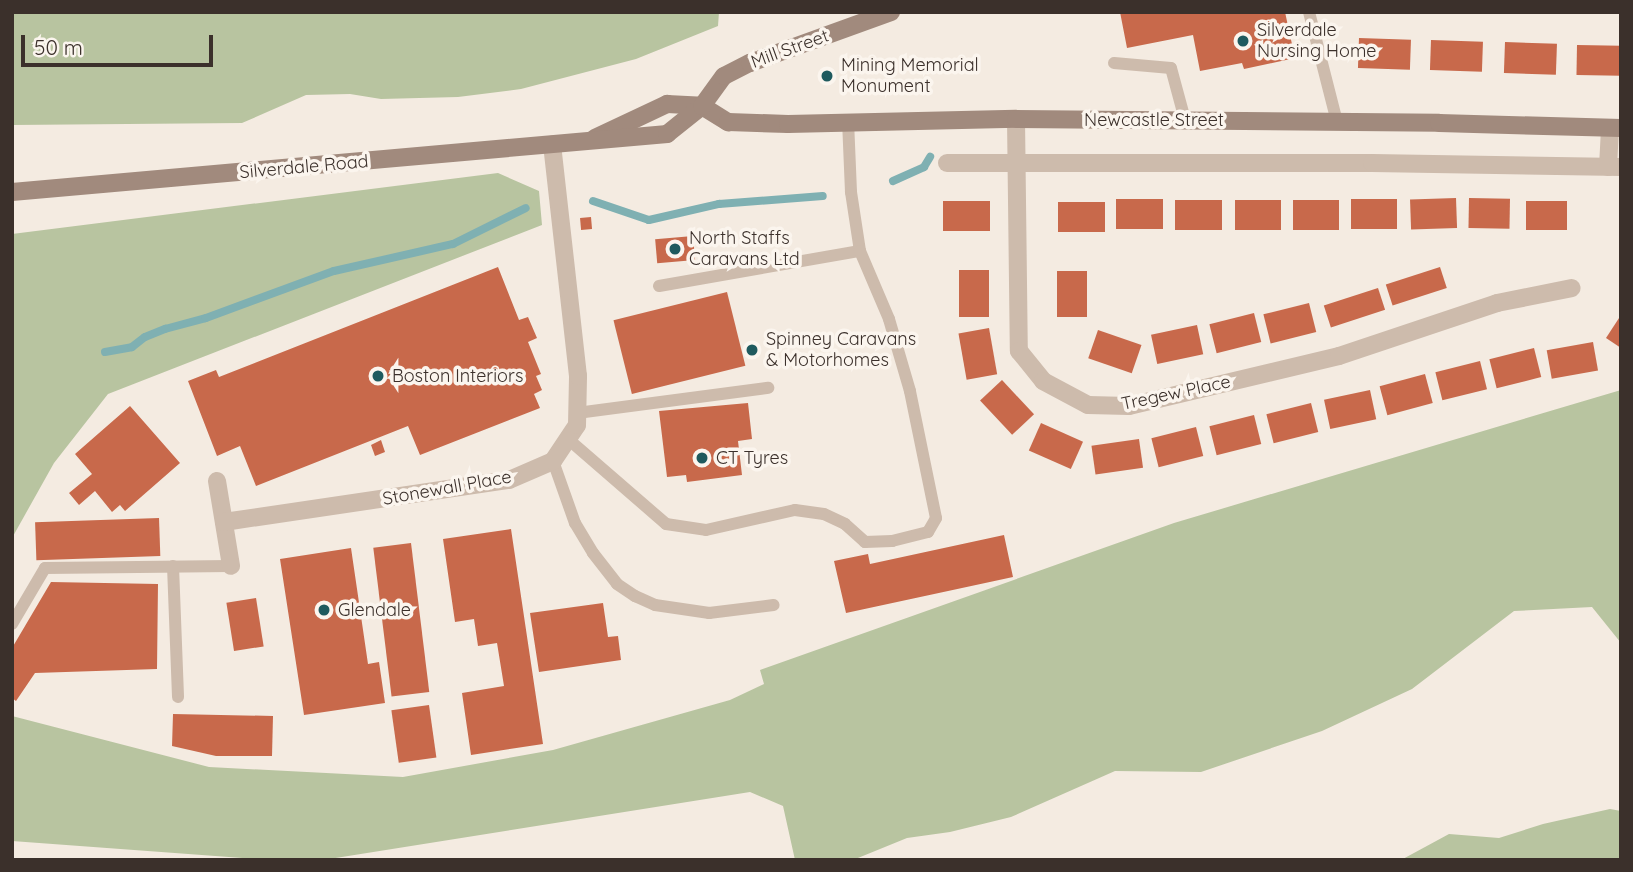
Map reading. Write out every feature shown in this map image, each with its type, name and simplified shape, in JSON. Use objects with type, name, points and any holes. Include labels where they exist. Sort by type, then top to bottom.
[{"type":"main road","name":"Mill Street","points":[[702,106],[724,76],[750,62],[891,12]]},
{"type":"main road","name":"Silverdale Road","points":[[595,138],[667,104],[702,106]]},
{"type":"main road","name":"Newcastle Street","points":[[702,106],[728,122],[1185,120],[1616,128]]},
{"type":"main road","name":"Silverdale Road","points":[[12,192],[552,145],[595,138],[667,134],[702,106]]},
{"type":"street","name":"Tregew Place","points":[[1016,119],[1019,351],[1043,381],[1088,405],[1129,406],[1339,356],[1497,303],[1572,288]]},
{"type":"street","name":"Newcastle Street","points":[[947,163],[1016,161],[1615,167],[1616,128]]},
{"type":"street","points":[[552,145],[578,376],[577,425],[553,461]]},
{"type":"street","name":"Stonewall Place","points":[[224,522],[509,480],[553,461]]},
{"type":"street","points":[[217,481],[231,566]]},
{"type":"lane","points":[[1309,12],[1336,122]]},
{"type":"lane","points":[[1114,63],[1171,68],[1185,120]]},
{"type":"lane","points":[[568,439],[666,524],[706,530],[794,510],[824,514],[845,524],[865,541],[892,541],[928,532],[936,518],[910,391],[888,319],[860,251],[851,192],[848,121]]},
{"type":"lane","points":[[659,286],[860,251]]},
{"type":"lane","points":[[577,414],[768,387]]},
{"type":"lane","points":[[553,461],[575,523],[601,563],[617,584],[626,590],[655,605],[709,613],[774,605]]},
{"type":"lane","points":[[173,566],[178,697]]},
{"type":"lane","points":[[12,624],[45,568],[231,566]]},
{"type":"green space","points":[[12,12],[719,12],[718,26],[636,59],[521,89],[458,97],[381,99],[350,94],[306,95],[242,123],[12,125]]},
{"type":"green space","points":[[498,173],[539,191],[542,225],[108,394],[54,463],[12,538],[12,234]]},
{"type":"green space","points":[[1621,390],[1621,643],[1592,607],[1514,611],[1412,689],[1322,731],[1201,772],[1115,771],[1011,817],[950,832],[907,838],[853,860],[795,860],[783,806],[750,792],[323,860],[271,860],[12,841],[12,716],[209,767],[403,777],[553,750],[730,700],[764,684],[760,670],[1174,523]]},
{"type":"green space","points":[[1610,809],[1621,811],[1621,860],[1401,860],[1449,834],[1499,838],[1543,824]]},
{"type":"building","name":"Silverdale Nursing Home","points":[[1120,12],[1285,12],[1295,58],[1244,69],[1242,63],[1200,71],[1193,35],[1127,48]]},
{"type":"building","points":[[1359,38],[1411,40],[1410,70],[1358,68]]},
{"type":"building","points":[[1431,40],[1483,42],[1482,72],[1430,70]]},
{"type":"building","points":[[1505,42],[1557,44],[1556,75],[1504,73]]},
{"type":"building","points":[[1577,45],[1621,46],[1620,76],[1576,75]]},
{"type":"building","points":[[1456,198],[1457,228],[1411,230],[1410,200]]},
{"type":"building","points":[[1469,198],[1510,199],[1509,229],[1468,228]]},
{"type":"building","points":[[1116,199],[1163,199],[1163,229],[1116,229]]},
{"type":"building","points":[[1351,199],[1397,199],[1397,229],[1351,229]]},
{"type":"building","points":[[1175,200],[1222,200],[1222,230],[1175,230]]},
{"type":"building","points":[[1235,200],[1281,200],[1281,230],[1235,230]]},
{"type":"building","points":[[1293,200],[1339,200],[1339,230],[1293,230]]},
{"type":"building","points":[[943,201],[990,201],[990,231],[943,231]]},
{"type":"building","points":[[1526,201],[1567,201],[1567,230],[1526,230]]},
{"type":"building","points":[[1058,202],[1105,202],[1105,232],[1058,232]]},
{"type":"building","points":[[591,217],[592,229],[581,230],[580,218]]},
{"type":"building","name":"North Staffs Caravans Ltd","points":[[693,236],[695,260],[657,263],[655,239]]},
{"type":"building","name":"Boston Interiors","points":[[498,267],[519,320],[528,317],[537,338],[528,342],[541,374],[536,376],[542,390],[534,394],[540,408],[420,455],[408,426],[256,486],[240,446],[217,456],[188,381],[216,370],[219,377]]},
{"type":"building","points":[[1440,267],[1447,288],[1393,306],[1386,285]]},
{"type":"building","points":[[959,270],[989,270],[989,317],[959,317]]},
{"type":"building","points":[[1057,271],[1087,271],[1087,317],[1057,317]]},
{"type":"building","points":[[1378,288],[1385,310],[1331,327],[1324,306]]},
{"type":"building","points":[[727,292],[745,366],[632,394],[613,320]]},
{"type":"building","points":[[1309,303],[1316,332],[1271,343],[1263,314]]},
{"type":"building","points":[[1254,313],[1261,342],[1217,353],[1209,324]]},
{"type":"building","points":[[1621,315],[1621,348],[1606,338]]},
{"type":"building","points":[[1197,325],[1203,354],[1157,364],[1151,335]]},
{"type":"building","points":[[989,328],[997,374],[967,380],[958,333]]},
{"type":"building","points":[[1098,330],[1141,345],[1132,373],[1088,358]]},
{"type":"building","points":[[1593,342],[1598,371],[1552,379],[1547,350]]},
{"type":"building","points":[[1534,348],[1541,377],[1497,388],[1489,359]]},
{"type":"building","points":[[1480,361],[1487,389],[1442,400],[1435,372]]},
{"type":"building","points":[[1425,374],[1433,403],[1387,415],[1380,386]]},
{"type":"building","points":[[1002,380],[1034,414],[1012,435],[980,400]]},
{"type":"building","points":[[1370,390],[1376,419],[1330,429],[1324,400]]},
{"type":"building","name":"CT Tyres","points":[[748,403],[752,439],[738,441],[742,475],[687,482],[686,475],[667,477],[659,411]]},
{"type":"building","points":[[1311,403],[1318,432],[1274,443],[1266,414]]},
{"type":"building","points":[[130,406],[180,463],[125,511],[120,505],[112,512],[95,491],[79,505],[69,493],[92,474],[75,454]]},
{"type":"building","points":[[1254,415],[1261,444],[1217,455],[1209,426]]},
{"type":"building","points":[[1041,423],[1083,442],[1071,469],[1029,450]]},
{"type":"building","points":[[1196,427],[1203,456],[1159,467],[1151,438]]},
{"type":"building","points":[[1139,439],[1143,468],[1096,474],[1091,446]]},
{"type":"building","points":[[381,440],[385,452],[375,456],[371,445]]},
{"type":"building","points":[[159,518],[160,556],[36,560],[35,522]]},
{"type":"building","points":[[511,529],[543,744],[471,755],[462,693],[504,686],[497,643],[478,646],[474,619],[455,622],[443,539]]},
{"type":"building","points":[[1004,535],[1013,577],[846,613],[834,561],[868,554],[870,564]]},
{"type":"building","points":[[411,543],[429,692],[392,697],[373,548]]},
{"type":"building","name":"Glendale","points":[[351,548],[368,664],[379,662],[385,703],[304,715],[280,559]]},
{"type":"building","points":[[51,582],[158,584],[157,669],[35,673],[16,701],[12,698],[12,648]]},
{"type":"building","points":[[256,598],[264,646],[234,651],[226,603]]},
{"type":"building","points":[[603,603],[608,637],[618,636],[621,660],[539,672],[530,613]]},
{"type":"building","points":[[429,705],[436,757],[399,763],[391,710]]},
{"type":"building","points":[[173,714],[273,716],[272,756],[216,756],[172,746]]},
{"type":"waterway","points":[[893,181],[924,167],[930,157]]},
{"type":"waterway","points":[[593,201],[649,220],[719,204],[823,196]]},
{"type":"waterway","points":[[105,352],[132,347],[145,337],[165,329],[206,318],[334,271],[453,244],[526,208]]},
{"type":"place","name":"Silverdale Nursing Home","points":[[1243,41]]},
{"type":"place","name":"Mining Memorial Monument","points":[[827,76]]},
{"type":"place","name":"North Staffs Caravans Ltd","points":[[675,249]]},
{"type":"place","name":"Spinney Caravans & Motorhomes","points":[[752,350]]},
{"type":"place","name":"Boston Interiors","points":[[378,376]]},
{"type":"place","name":"CT Tyres","points":[[702,458]]},
{"type":"place","name":"Glendale","points":[[324,610]]}]
